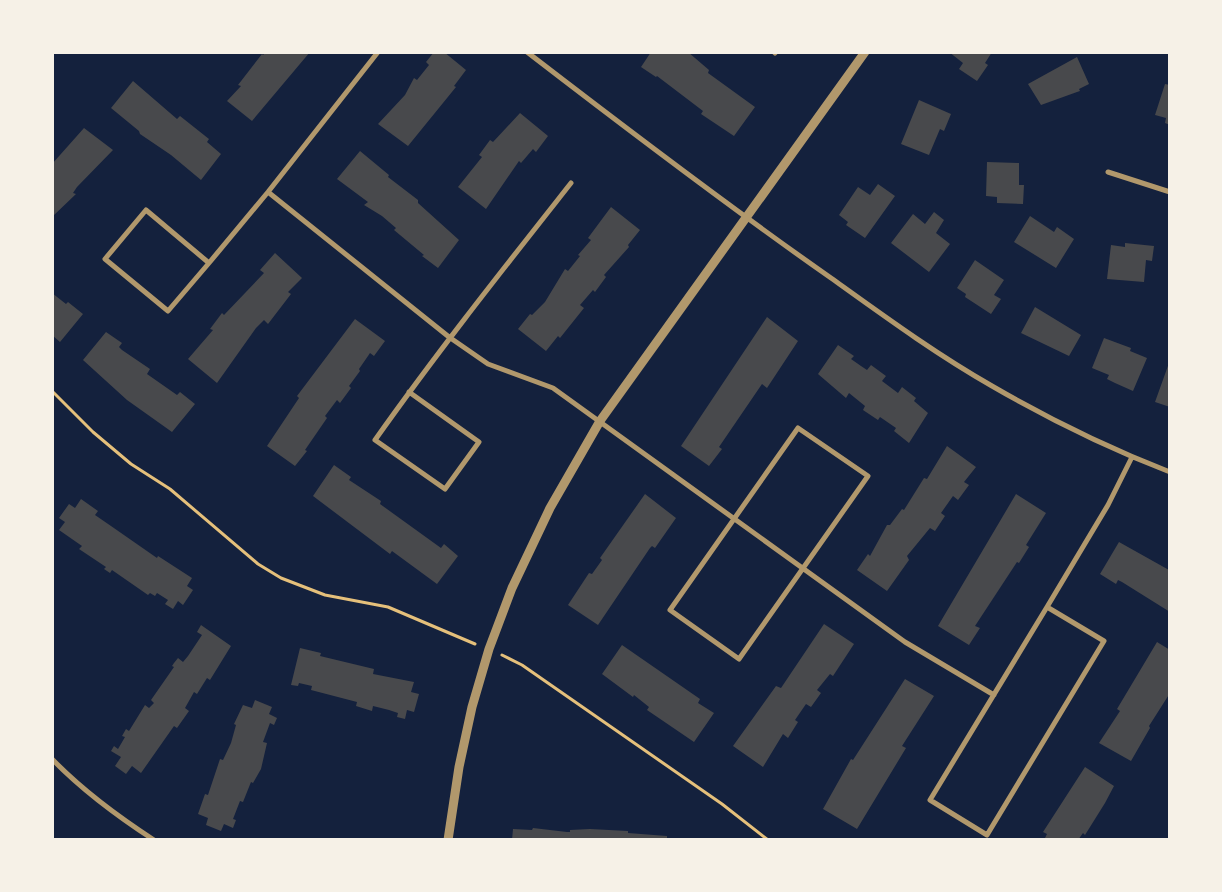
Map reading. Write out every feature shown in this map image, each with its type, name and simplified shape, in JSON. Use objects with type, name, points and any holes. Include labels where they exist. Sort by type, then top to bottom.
[{"type":"street","points":[[209,263],[146,210],[105,259],[168,311],[209,263],[268,192],[378,52]]},
{"type":"street","points":[[527,52],[746,218],[927,346],[991,386],[1056,421],[1132,457],[1170,472]]},
{"type":"street","points":[[448,840],[472,707],[489,649],[512,588],[550,508],[600,421],[865,52]]},
{"type":"street","points":[[1108,172],[1170,192]]},
{"type":"street","points":[[409,392],[479,442],[446,489],[375,440],[409,392],[449,337],[571,183]]},
{"type":"street","points":[[268,192],[449,337],[488,364],[553,388],[735,517],[905,642],[994,695]]},
{"type":"street","points":[[798,428],[868,476],[803,568],[739,659],[670,610],[798,428]]},
{"type":"street","points":[[1047,607],[1104,641],[987,835],[930,800],[1108,505],[1132,457]]},
{"type":"street","points":[[52,759],[68,776],[106,808],[154,840]]},
{"type":"path","points":[[52,391],[93,432],[131,464],[170,489],[258,564],[281,578],[326,595],[388,607],[489,649],[522,665],[722,804],[768,840]]},
{"type":"building","points":[[266,52],[310,52],[252,121],[227,101],[241,86],[238,85],[262,54]]},
{"type":"building","points":[[434,52],[444,52],[466,70],[454,86],[456,87],[408,146],[378,124],[405,95],[414,78],[417,80],[429,65],[426,62]]},
{"type":"building","points":[[651,52],[688,52],[709,70],[708,73],[755,107],[734,136],[701,114],[703,111],[657,76],[641,67]]},
{"type":"building","points":[[949,52],[992,52],[985,63],[988,65],[977,81],[959,69],[963,63]]},
{"type":"building","points":[[1077,57],[1089,84],[1079,89],[1080,91],[1041,105],[1028,84]]},
{"type":"building","points":[[133,81],[177,119],[180,116],[209,139],[207,142],[221,154],[201,180],[171,155],[140,134],[139,131],[111,108]]},
{"type":"building","points":[[1165,84],[1170,85],[1170,125],[1165,123],[1166,118],[1155,115]]},
{"type":"building","points":[[919,100],[951,114],[944,131],[940,129],[929,155],[901,144]]},
{"type":"building","points":[[520,113],[548,136],[536,152],[533,149],[521,163],[519,161],[486,209],[458,187],[482,157],[479,155],[490,140],[493,142]]},
{"type":"building","points":[[84,128],[113,150],[77,187],[73,193],[76,194],[52,217],[52,164]]},
{"type":"building","points":[[360,151],[389,175],[388,177],[418,200],[418,203],[459,240],[438,268],[394,230],[396,228],[382,216],[364,205],[368,202],[337,179]]},
{"type":"building","points":[[987,162],[1019,163],[1019,185],[1024,185],[1023,204],[997,203],[997,197],[986,196]]},
{"type":"building","points":[[878,184],[895,196],[865,238],[846,225],[848,222],[839,215],[858,187],[870,195]]},
{"type":"building","points":[[611,207],[640,230],[628,245],[629,247],[604,275],[606,277],[595,292],[593,290],[580,305],[584,308],[560,338],[558,336],[546,351],[518,329],[530,314],[532,315],[545,302],[565,269],[568,271],[580,256],[578,255],[591,240],[588,238]]},
{"type":"building","points":[[934,212],[944,220],[936,233],[950,244],[929,272],[891,243],[913,214],[925,224]]},
{"type":"building","points":[[1030,216],[1054,232],[1057,227],[1074,239],[1056,268],[1014,242]]},
{"type":"building","points":[[1125,243],[1154,246],[1152,261],[1146,260],[1144,282],[1107,279],[1111,245],[1125,247]]},
{"type":"building","points":[[275,253],[302,278],[288,292],[291,294],[268,324],[264,320],[256,328],[217,383],[188,359],[213,330],[210,329],[222,313],[224,315],[264,273],[260,270]]},
{"type":"building","points":[[975,260],[1004,280],[994,295],[1001,299],[991,314],[965,297],[966,294],[957,288]]},
{"type":"building","points":[[52,293],[66,304],[68,302],[83,314],[60,342],[52,335]]},
{"type":"building","points":[[1035,307],[1081,335],[1069,356],[1021,333]]},
{"type":"building","points":[[767,317],[798,341],[767,388],[762,384],[719,447],[722,449],[709,466],[681,446]]},
{"type":"building","points":[[355,319],[385,341],[374,356],[370,353],[349,386],[351,388],[340,403],[337,400],[325,416],[327,418],[305,450],[307,451],[295,466],[267,446],[299,398],[297,396]]},
{"type":"building","points":[[106,332],[122,343],[119,347],[122,350],[150,369],[147,374],[177,395],[180,392],[195,404],[172,432],[127,400],[83,360]]},
{"type":"building","points":[[1104,338],[1131,348],[1130,351],[1147,358],[1133,391],[1107,379],[1109,375],[1092,368]]},
{"type":"building","points":[[838,345],[854,356],[851,359],[867,370],[871,365],[886,376],[882,381],[898,393],[902,387],[916,398],[914,401],[928,413],[909,443],[894,431],[896,428],[880,417],[878,420],[863,410],[865,406],[849,393],[846,398],[818,374]]},
{"type":"building","points":[[1170,363],[1170,407],[1155,402]]},
{"type":"building","points":[[947,446],[976,467],[964,482],[969,485],[958,500],[953,496],[941,513],[945,516],[935,531],[930,528],[907,556],[909,560],[887,591],[857,570],[868,554],[870,556],[887,525],[890,525],[902,509],[904,510],[924,478],[927,479]]},
{"type":"building","points":[[334,465],[351,477],[349,480],[381,501],[380,504],[441,548],[444,544],[458,556],[437,584],[392,551],[390,554],[313,496]]},
{"type":"building","points":[[645,494],[676,518],[655,548],[652,546],[650,548],[598,625],[568,605],[589,573],[592,574],[602,560],[600,558]]},
{"type":"building","points":[[1016,494],[1046,513],[1026,545],[1029,547],[1019,563],[1017,562],[975,626],[980,628],[969,645],[938,626]]},
{"type":"building","points":[[81,499],[98,511],[95,515],[157,558],[158,556],[192,578],[187,586],[193,590],[183,605],[178,601],[173,609],[165,604],[168,600],[157,593],[155,596],[150,593],[148,595],[112,570],[110,573],[104,569],[106,567],[79,549],[82,546],[59,530],[65,522],[59,518],[69,504],[75,508]]},
{"type":"building","points":[[1119,542],[1169,570],[1170,612],[1122,582],[1118,580],[1116,584],[1100,574]]},
{"type":"building","points":[[824,624],[854,644],[833,676],[830,674],[817,690],[821,693],[811,707],[806,704],[795,720],[798,722],[788,738],[783,734],[763,767],[733,746],[776,686],[781,688]]},
{"type":"building","points":[[201,625],[231,646],[210,680],[207,678],[197,694],[194,692],[185,708],[189,711],[177,728],[174,726],[141,773],[132,766],[126,774],[115,766],[121,757],[111,751],[114,746],[118,749],[125,737],[122,736],[126,729],[129,731],[145,705],[149,708],[154,703],[151,700],[174,667],[172,666],[178,658],[183,662],[188,656],[202,635],[197,632]]},
{"type":"building","points":[[1157,642],[1170,650],[1170,693],[1149,726],[1150,728],[1131,761],[1099,743],[1120,711],[1117,709]]},
{"type":"building","points":[[622,645],[700,699],[698,703],[714,713],[694,742],[647,710],[649,707],[634,695],[633,697],[602,674]]},
{"type":"building","points":[[300,648],[321,653],[320,656],[374,669],[373,674],[414,682],[411,692],[419,694],[414,712],[407,710],[405,719],[397,717],[398,713],[389,710],[373,706],[372,711],[356,706],[357,702],[311,690],[312,686],[299,683],[298,686],[291,685]]},
{"type":"building","points":[[905,679],[934,696],[902,746],[906,748],[857,829],[823,809],[851,759],[853,760]]},
{"type":"building","points":[[255,700],[272,707],[269,714],[277,718],[274,725],[270,723],[263,742],[267,743],[261,769],[253,783],[251,782],[243,802],[240,801],[233,819],[236,820],[233,828],[224,824],[221,831],[206,825],[208,818],[198,814],[205,794],[208,795],[220,759],[223,760],[231,743],[236,725],[234,724],[243,705],[252,708]]},
{"type":"building","points":[[1085,767],[1114,786],[1105,803],[1085,835],[1083,833],[1078,840],[1044,840],[1047,834],[1043,832]]},
{"type":"building","points":[[533,828],[567,832],[570,832],[570,830],[590,829],[628,831],[628,833],[667,836],[667,840],[512,840],[513,829],[532,830]]}]
